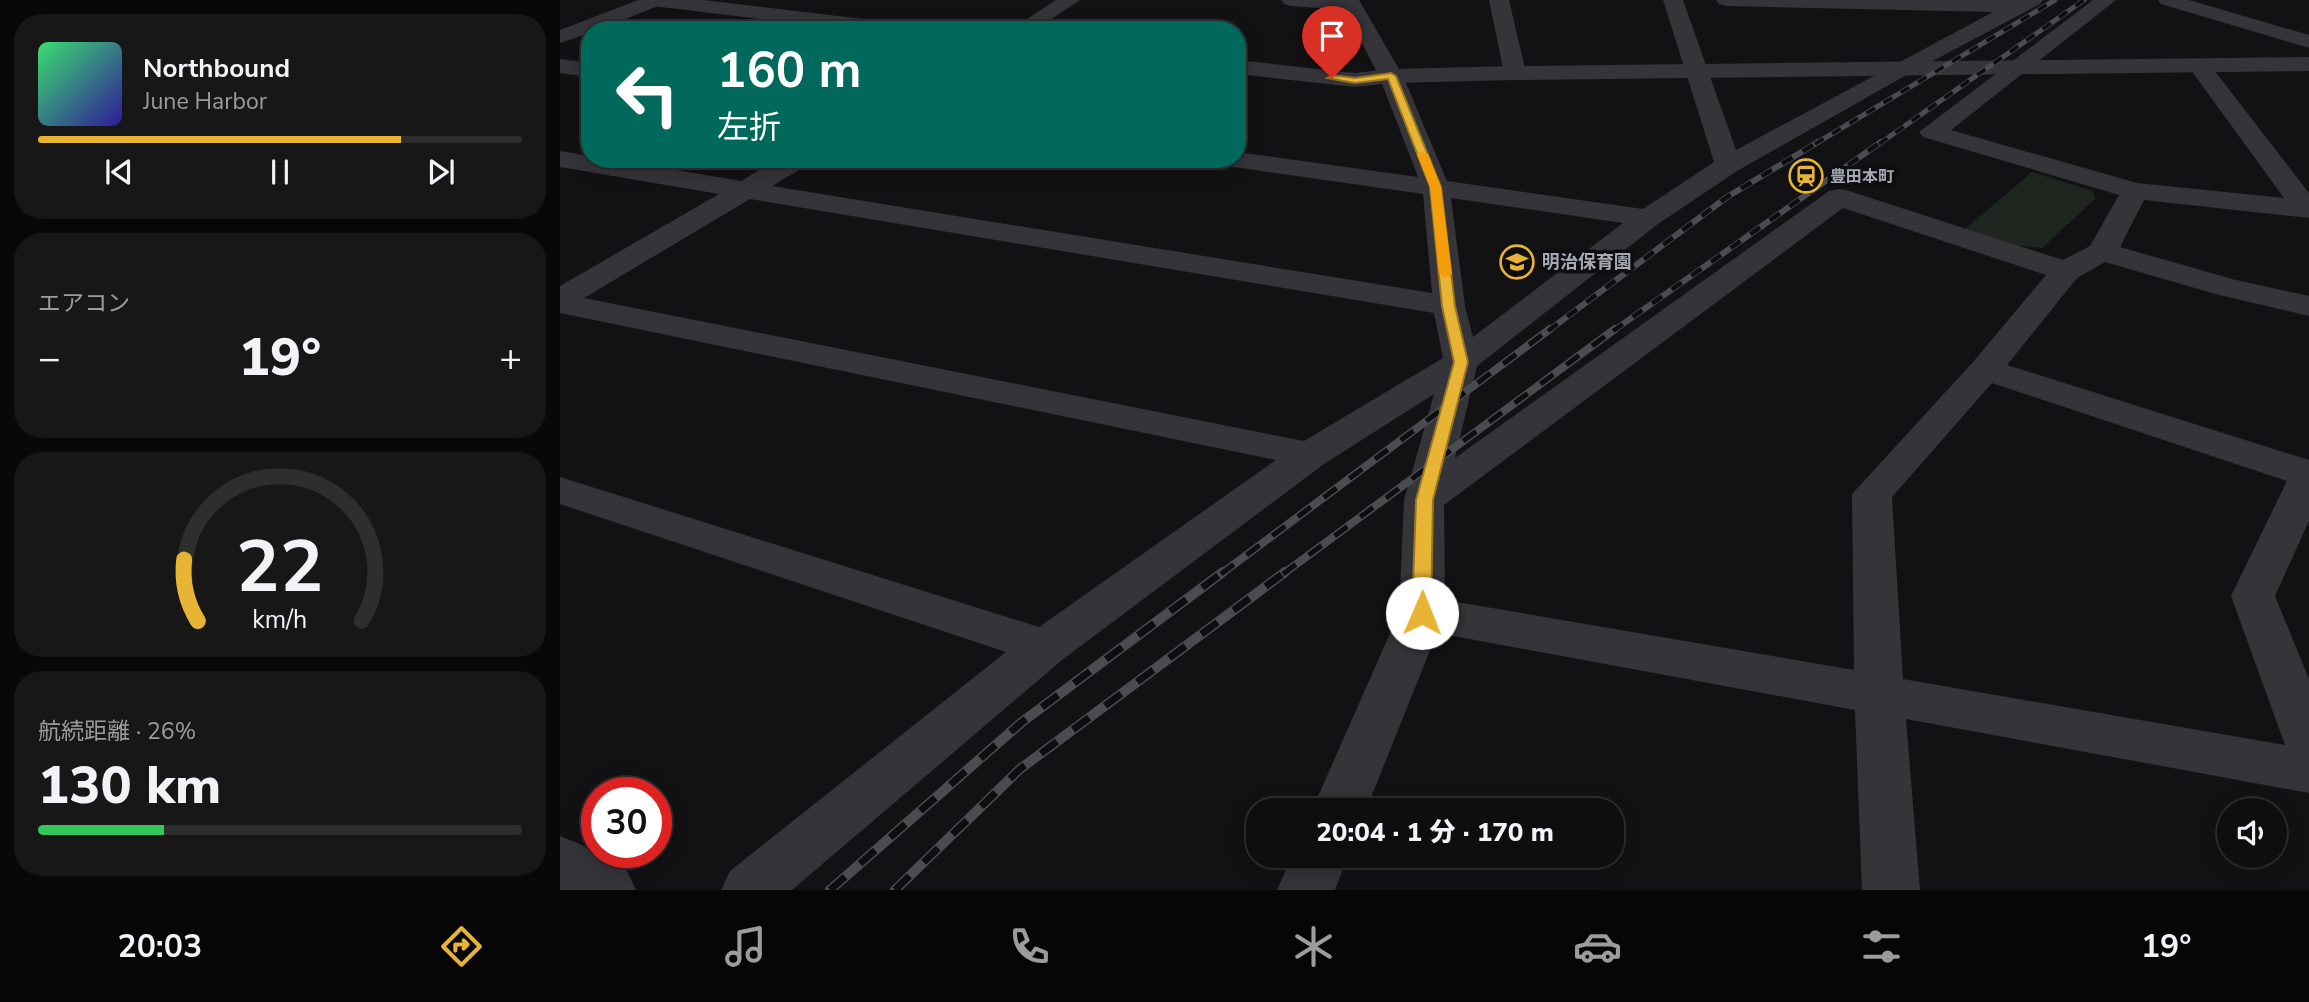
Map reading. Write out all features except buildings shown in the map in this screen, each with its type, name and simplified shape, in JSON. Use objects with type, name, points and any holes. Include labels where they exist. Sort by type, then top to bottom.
[{"type":"street","points":[[601,21],[655,0],[831,21]]},
{"type":"street","points":[[1035,21],[1070,0]]},
{"type":"street","points":[[1291,0],[1350,3],[1391,76],[1436,187],[1449,306],[1461,362],[1424,500],[1422,613],[1344,798]]},
{"type":"street","points":[[1499,0],[1515,73]]},
{"type":"street","points":[[1673,0],[1728,165]]},
{"type":"street","points":[[1726,0],[2040,8],[2081,18]]},
{"type":"street","points":[[2106,0],[1932,132],[2135,191],[2308,209]]},
{"type":"street","points":[[2168,0],[2309,42]]},
{"type":"street","points":[[750,890],[1045,647],[1310,455],[1461,362],[1648,218],[1728,165],[1902,68],[2040,8]]},
{"type":"street","points":[[560,37],[581,29]]},
{"type":"street","points":[[1246,68],[1355,80],[1391,76],[1515,73],[2309,64]]},
{"type":"street","points":[[560,65],[581,68]]},
{"type":"street","points":[[2199,66],[2308,209]]},
{"type":"street","points":[[560,159],[581,162]]},
{"type":"street","points":[[1246,161],[1648,218]]},
{"type":"street","points":[[614,168],[1449,306]]},
{"type":"street","points":[[560,301],[783,168]]},
{"type":"street","points":[[1891,890],[1879,693],[1872,494],[1985,369],[2066,271],[2102,252],[2135,191]]},
{"type":"street","points":[[1424,500],[1839,197],[2066,271]]},
{"type":"street","points":[[2102,252],[2230,288],[2309,306]]},
{"type":"street","points":[[560,301],[1310,455]]},
{"type":"street","points":[[1985,369],[2309,476],[2253,596],[2309,741]]},
{"type":"street","points":[[560,490],[1045,647]]},
{"type":"street","points":[[1422,613],[2309,771]]},
{"type":"street","points":[[560,862],[607,890]]},
{"type":"street","points":[[1306,890],[1315,868]]},
{"type":"shaded area","points":[[2032,172],[2093,191],[2095,199],[2042,248],[2016,245],[1965,229]]},
{"type":"railway","points":[[1815,144],[2055,0]]},
{"type":"railway","points":[[1879,144],[2084,0]]},
{"type":"railway","points":[[1548,331],[1727,197],[1818,142]]},
{"type":"railway","points":[[1613,331],[1881,142]]},
{"type":"railway","points":[[1221,574],[1550,329]]},
{"type":"railway","points":[[1283,574],[1615,329]]},
{"type":"railway","points":[[830,890],[1022,722],[1223,572]]},
{"type":"railway","points":[[895,890],[1020,769],[1285,572]]},
{"type":"slow traffic","points":[[1423,154],[1436,187],[1445,274]]},
{"type":"place","name":"豊田本町","points":[[1806,176]]},
{"type":"place","name":"明治保育園","points":[[1517,262]]},
{"type":"route","points":[[1332,78],[1355,80],[1391,76],[1436,187],[1449,306],[1461,362],[1424,500],[1422,613]]}]
